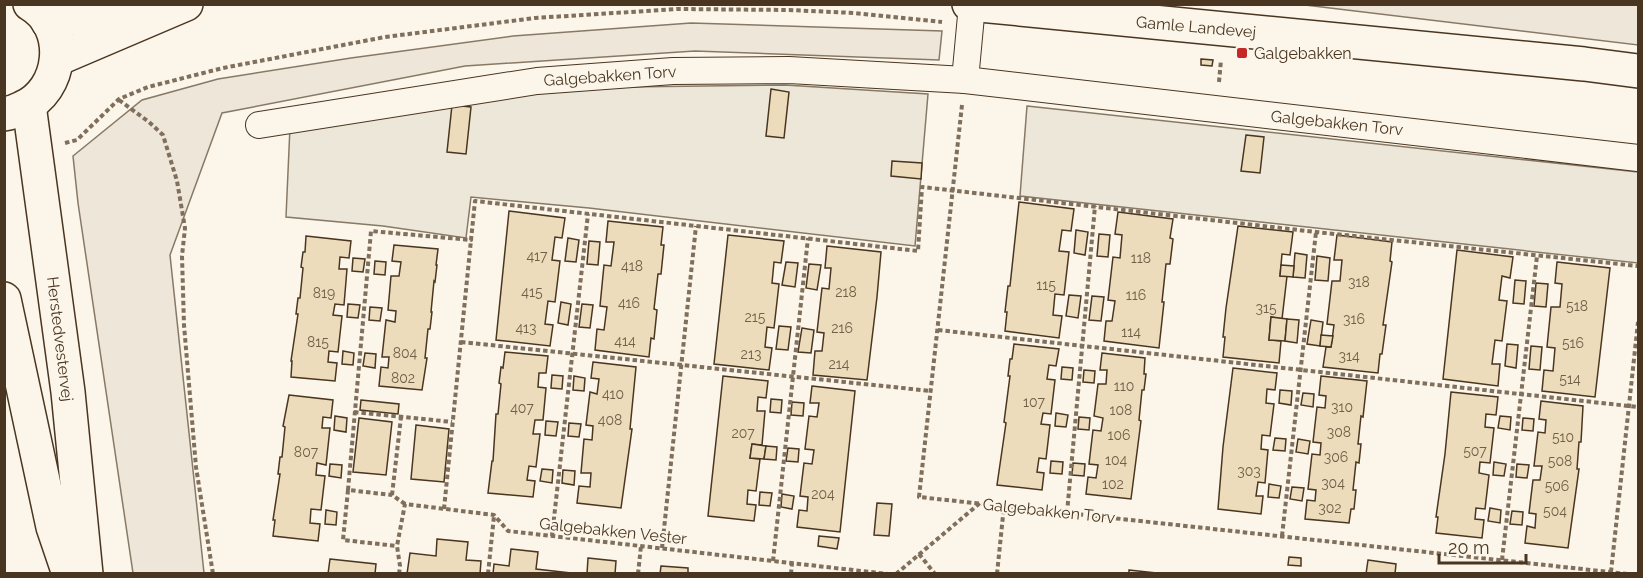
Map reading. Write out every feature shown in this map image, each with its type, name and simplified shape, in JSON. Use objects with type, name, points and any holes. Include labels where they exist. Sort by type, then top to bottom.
[{"type":"street","points":[[17,109],[43,93],[53,77],[57,59],[56,40],[39,13],[163,4]]},
{"type":"street","points":[[57,59],[186,4]]},
{"type":"street","points":[[965,80],[970,11]]},
{"type":"street","name":"Gamle Landevej","points":[[970,11],[1223,29],[1638,71]]},
{"type":"street","name":"Galgebakken Torv","points":[[259,125],[537,81],[673,71],[789,70],[965,80],[1638,158]]},
{"type":"street","name":"Herstedvestervej","points":[[17,109],[35,146],[68,392],[86,573]]},
{"type":"street","points":[[4,299],[53,527],[69,573]]},
{"type":"path","points":[[35,146],[77,140],[119,99],[148,87],[223,68],[385,37],[535,18],[678,9],[854,13],[970,11]]},
{"type":"path","points":[[1217,110],[1223,29]]},
{"type":"path","name":"Galgebakken Torv","points":[[965,80],[920,497],[1594,572],[1628,573]]},
{"type":"path","points":[[119,99],[163,135],[177,181],[185,228],[182,256],[184,325],[196,467],[213,573]]},
{"type":"path","points":[[444,509],[475,201],[918,250],[922,187],[1638,266]]},
{"type":"path","points":[[1067,513],[1095,206]]},
{"type":"path","points":[[552,536],[588,214]]},
{"type":"path","points":[[662,548],[696,225]]},
{"type":"path","points":[[397,546],[343,540],[371,231],[471,240]]},
{"type":"path","points":[[1281,536],[1316,232]]},
{"type":"path","points":[[773,561],[808,238]]},
{"type":"path","points":[[1502,560],[1537,256]]},
{"type":"path","points":[[1611,572],[1638,322]]},
{"type":"path","points":[[938,330],[1638,406]]},
{"type":"path","points":[[461,342],[931,392]]},
{"type":"path","points":[[354,412],[452,422]]},
{"type":"path","points":[[392,495],[401,417]]},
{"type":"path","points":[[348,490],[392,495],[405,504],[397,546],[399,573]]},
{"type":"path","points":[[896,573],[980,503]]},
{"type":"path","name":"Galgebakken Vester","points":[[405,504],[494,515],[508,531],[888,573]]},
{"type":"path","points":[[997,573],[1004,506]]},
{"type":"path","points":[[488,573],[494,515]]},
{"type":"path","points":[[638,573],[641,546]]},
{"type":"path","points":[[919,554],[934,573]]},
{"type":"path","points":[[791,573],[792,563]]},
{"type":"shaded area","points":[[1305,5],[1638,5],[1638,45]]},
{"type":"shaded area","points":[[691,23],[942,31],[939,60],[695,51],[465,66],[222,113],[170,255],[204,573],[133,573],[73,156],[142,100],[218,79],[513,36]]},
{"type":"shaded area","points":[[785,85],[928,94],[915,246],[589,208],[471,197],[466,238],[383,226],[286,217],[290,127],[533,94],[625,87]]},
{"type":"shaded area","points":[[1027,106],[1638,172],[1638,263],[1020,196]]},
{"type":"building","points":[[1201,59],[1213,60],[1212,66],[1201,65]]},
{"type":"building","points":[[771,89],[789,92],[784,138],[766,136]]},
{"type":"building","points":[[452,105],[471,107],[466,154],[447,152]]},
{"type":"building","points":[[1246,135],[1264,137],[1260,173],[1241,171]]},
{"type":"building","points":[[892,161],[922,163],[921,179],[891,176]]},
{"type":"building","points":[[1019,202],[1074,209],[1071,231],[1062,230],[1059,251],[1069,252],[1064,295],[1055,294],[1053,315],[1062,316],[1059,338],[1005,331],[1007,312],[1005,312]]},
{"type":"building","points":[[509,211],[565,218],[562,238],[555,237],[552,260],[560,261],[555,302],[548,301],[545,324],[553,325],[550,346],[496,340]]},
{"type":"building","points":[[1118,212],[1173,219],[1170,238],[1173,239],[1170,264],[1166,264],[1159,348],[1104,341],[1106,321],[1112,321],[1115,301],[1108,300],[1113,257],[1120,258],[1122,235],[1115,234]]},
{"type":"building","points":[[608,221],[663,227],[661,245],[664,245],[654,309],[657,310],[654,339],[651,338],[649,357],[595,350],[597,329],[604,330],[607,307],[600,306],[604,265],[611,266],[614,242],[606,242]]},
{"type":"building","points":[[1238,226],[1293,232],[1290,255],[1282,254],[1280,276],[1287,276],[1282,319],[1271,317],[1269,340],[1281,341],[1279,363],[1223,357],[1226,308]]},
{"type":"building","points":[[1076,230],[1088,232],[1085,255],[1074,253]]},
{"type":"building","points":[[1099,234],[1110,235],[1108,257],[1097,256]]},
{"type":"building","points":[[728,235],[784,241],[781,263],[774,262],[772,283],[779,284],[774,328],[767,327],[765,347],[772,348],[769,370],[714,364]]},
{"type":"building","points":[[1337,235],[1392,242],[1390,261],[1392,262],[1383,325],[1386,325],[1378,373],[1323,367],[1326,347],[1331,347],[1334,325],[1327,324],[1332,281],[1340,281],[1342,260],[1334,260]]},
{"type":"building","points":[[306,236],[351,241],[349,258],[340,257],[339,269],[347,269],[344,305],[335,304],[333,315],[342,316],[338,352],[329,351],[328,362],[337,363],[335,381],[291,377]]},
{"type":"building","points":[[568,238],[579,240],[576,262],[565,261]]},
{"type":"building","points":[[589,241],[600,242],[598,265],[587,264]]},
{"type":"building","points":[[394,245],[438,249],[422,390],[379,386],[381,367],[388,368],[389,357],[382,357],[386,320],[395,322],[396,311],[388,310],[391,276],[399,276],[401,262],[392,261]]},
{"type":"building","points":[[827,246],[881,252],[867,380],[813,375],[815,351],[822,351],[824,333],[817,332],[822,288],[829,289],[831,268],[825,268]]},
{"type":"building","points":[[1457,250],[1513,257],[1510,278],[1502,276],[1499,300],[1507,301],[1502,341],[1495,340],[1492,364],[1500,364],[1498,386],[1443,379]]},
{"type":"building","points":[[1295,253],[1307,255],[1305,278],[1293,277]]},
{"type":"building","points":[[1317,256],[1330,258],[1328,281],[1315,280]]},
{"type":"building","points":[[353,258],[365,259],[363,272],[352,271]]},
{"type":"building","points":[[375,261],[386,262],[385,275],[374,274]]},
{"type":"building","points":[[786,262],[798,263],[795,287],[782,285]]},
{"type":"building","points":[[1557,262],[1610,268],[1595,397],[1542,391],[1544,370],[1553,371],[1555,348],[1547,347],[1551,307],[1560,307],[1562,284],[1555,283]]},
{"type":"building","points":[[809,264],[821,265],[817,290],[806,288]]},
{"type":"building","points":[[1281,265],[1294,266],[1293,277],[1280,276]]},
{"type":"building","points":[[1515,280],[1526,281],[1524,304],[1513,303]]},
{"type":"building","points":[[1536,283],[1548,284],[1546,307],[1534,306]]},
{"type":"building","points":[[1069,295],[1081,296],[1078,318],[1066,316]]},
{"type":"building","points":[[1092,296],[1104,297],[1101,321],[1089,320]]},
{"type":"building","points":[[561,302],[571,304],[568,325],[558,323]]},
{"type":"building","points":[[348,304],[360,305],[358,318],[347,317]]},
{"type":"building","points":[[582,304],[593,305],[590,328],[579,327]]},
{"type":"building","points":[[370,307],[382,308],[380,321],[369,320]]},
{"type":"building","points":[[1271,317],[1287,319],[1285,341],[1269,340]]},
{"type":"building","points":[[1287,319],[1299,320],[1297,343],[1285,341]]},
{"type":"building","points":[[1311,320],[1323,322],[1320,346],[1307,344]]},
{"type":"building","points":[[779,326],[791,327],[788,350],[776,349]]},
{"type":"building","points":[[802,328],[814,330],[811,353],[798,352]]},
{"type":"building","points":[[1321,335],[1333,336],[1331,347],[1320,346]]},
{"type":"building","points":[[1014,344],[1059,349],[1056,366],[1049,365],[1047,379],[1055,380],[1051,414],[1043,413],[1041,424],[1050,425],[1046,459],[1039,458],[1037,472],[1044,473],[1042,490],[997,485],[1006,423],[1004,422],[1010,359],[1012,359]]},
{"type":"building","points":[[1507,344],[1518,345],[1516,368],[1505,366]]},
{"type":"building","points":[[1531,346],[1542,347],[1540,370],[1529,369]]},
{"type":"building","points":[[343,351],[354,353],[353,365],[342,364]]},
{"type":"building","points":[[505,352],[548,356],[546,373],[539,373],[538,387],[546,388],[543,420],[535,420],[533,434],[540,434],[536,467],[529,466],[527,480],[535,481],[533,497],[488,493],[501,384],[499,383]]},
{"type":"building","points":[[365,353],[376,354],[375,368],[363,366]]},
{"type":"building","points":[[1102,353],[1145,358],[1144,374],[1146,374],[1144,390],[1142,390],[1139,420],[1141,421],[1131,499],[1086,494],[1088,477],[1096,478],[1098,465],[1089,464],[1093,430],[1101,431],[1103,418],[1094,416],[1098,384],[1106,384],[1107,370],[1100,370]]},
{"type":"building","points":[[593,362],[636,367],[630,429],[632,429],[621,508],[577,503],[579,486],[590,487],[591,473],[581,473],[584,439],[592,440],[593,426],[586,425],[590,392],[597,394],[599,379],[591,378]]},
{"type":"building","points":[[1062,367],[1073,368],[1072,380],[1061,379]]},
{"type":"building","points":[[1233,368],[1277,373],[1275,390],[1267,389],[1266,403],[1274,404],[1270,436],[1262,435],[1261,449],[1268,450],[1265,483],[1258,482],[1256,496],[1263,496],[1261,514],[1218,509]]},
{"type":"building","points":[[1084,370],[1095,371],[1094,383],[1083,382]]},
{"type":"building","points":[[552,375],[563,376],[562,389],[551,388]]},
{"type":"building","points":[[574,376],[585,378],[584,391],[573,390]]},
{"type":"building","points":[[723,376],[768,381],[766,398],[758,397],[757,411],[765,411],[762,445],[752,444],[750,458],[760,459],[756,491],[748,490],[747,504],[756,505],[754,521],[708,516]]},
{"type":"building","points":[[1321,376],[1367,381],[1358,444],[1361,444],[1359,463],[1356,462],[1353,490],[1356,490],[1354,509],[1351,509],[1349,523],[1305,519],[1307,500],[1315,501],[1316,490],[1308,489],[1312,454],[1320,455],[1321,443],[1313,442],[1317,407],[1325,408],[1326,396],[1319,395]]},
{"type":"building","points":[[812,386],[855,391],[840,532],[797,527],[799,510],[807,511],[808,497],[800,496],[804,463],[812,464],[814,450],[805,449],[809,416],[817,417],[819,403],[810,403]]},
{"type":"building","points":[[1280,390],[1292,391],[1291,405],[1279,403]]},
{"type":"building","points":[[1451,392],[1498,397],[1496,415],[1486,414],[1485,427],[1494,428],[1490,463],[1480,462],[1479,473],[1489,475],[1485,509],[1476,508],[1475,519],[1484,520],[1482,538],[1436,533]]},
{"type":"building","points":[[1303,393],[1314,394],[1313,407],[1301,405]]},
{"type":"building","points":[[289,395],[333,400],[331,418],[323,417],[322,428],[330,428],[326,465],[317,463],[316,475],[325,476],[321,510],[311,509],[310,523],[320,524],[318,541],[273,536],[280,474],[278,474],[285,427],[283,426]]},
{"type":"building","points":[[771,399],[782,400],[781,413],[770,412]]},
{"type":"building","points":[[361,400],[399,404],[398,414],[360,410]]},
{"type":"building","points":[[1541,401],[1583,406],[1577,469],[1579,469],[1568,548],[1525,543],[1527,526],[1535,528],[1536,514],[1529,513],[1533,480],[1540,480],[1542,466],[1534,466],[1538,432],[1545,433],[1546,420],[1539,419]]},
{"type":"building","points":[[792,402],[804,403],[803,416],[791,415]]},
{"type":"building","points":[[1056,413],[1068,415],[1066,427],[1055,426]]},
{"type":"building","points":[[335,416],[347,418],[346,432],[334,430]]},
{"type":"building","points":[[1500,416],[1511,417],[1510,430],[1498,428]]},
{"type":"building","points":[[1079,417],[1090,418],[1089,430],[1078,429]]},
{"type":"building","points":[[359,418],[392,422],[386,475],[353,472]]},
{"type":"building","points":[[1523,418],[1534,419],[1533,431],[1522,430]]},
{"type":"building","points":[[546,421],[558,422],[556,436],[545,435]]},
{"type":"building","points":[[569,423],[581,424],[579,437],[568,436]]},
{"type":"building","points":[[416,425],[449,429],[444,482],[411,479]]},
{"type":"building","points":[[1275,438],[1286,439],[1285,451],[1273,450]]},
{"type":"building","points":[[1298,439],[1310,441],[1308,454],[1296,452]]},
{"type":"building","points":[[752,444],[766,446],[764,459],[750,458]]},
{"type":"building","points":[[766,446],[777,447],[776,460],[764,459]]},
{"type":"building","points":[[788,448],[799,449],[798,462],[786,461]]},
{"type":"building","points":[[1051,461],[1063,462],[1062,474],[1050,473]]},
{"type":"building","points":[[1494,462],[1506,464],[1504,476],[1493,475]]},
{"type":"building","points":[[1073,463],[1085,464],[1084,476],[1072,475]]},
{"type":"building","points":[[330,464],[342,465],[341,478],[329,476]]},
{"type":"building","points":[[1517,464],[1529,465],[1527,478],[1516,477]]},
{"type":"building","points":[[542,469],[553,470],[552,483],[540,481]]},
{"type":"building","points":[[563,470],[575,471],[574,485],[562,483]]},
{"type":"building","points":[[1269,484],[1281,486],[1279,498],[1268,497]]},
{"type":"building","points":[[1292,487],[1304,488],[1302,501],[1290,499]]},
{"type":"building","points":[[760,492],[772,493],[770,506],[759,505]]},
{"type":"building","points":[[782,494],[794,496],[792,509],[781,507]]},
{"type":"building","points":[[877,503],[892,504],[889,536],[874,535]]},
{"type":"building","points":[[1490,508],[1501,510],[1500,523],[1488,521]]},
{"type":"building","points":[[326,510],[337,512],[336,525],[325,524]]},
{"type":"building","points":[[1512,511],[1523,512],[1522,525],[1510,524]]},
{"type":"building","points":[[819,536],[839,538],[837,549],[818,546]]},
{"type":"building","points":[[437,539],[468,542],[466,560],[481,561],[480,574],[407,574],[410,553],[436,556]]},
{"type":"building","points":[[511,549],[538,552],[536,569],[580,574],[493,574],[494,564],[509,566]]},
{"type":"building","points":[[1289,557],[1301,558],[1301,566],[1288,565]]},
{"type":"building","points":[[588,558],[616,561],[615,574],[587,574]]},
{"type":"building","points":[[330,559],[376,564],[375,574],[328,574]]},
{"type":"building","points":[[1368,560],[1396,564],[1395,574],[1366,574]]},
{"type":"building","points":[[661,566],[688,568],[688,574],[660,574]]},
{"type":"building","points":[[1129,570],[1166,574],[1129,574]]},
{"type":"place","name":"Galgebakken","points":[[1242,53]]}]
